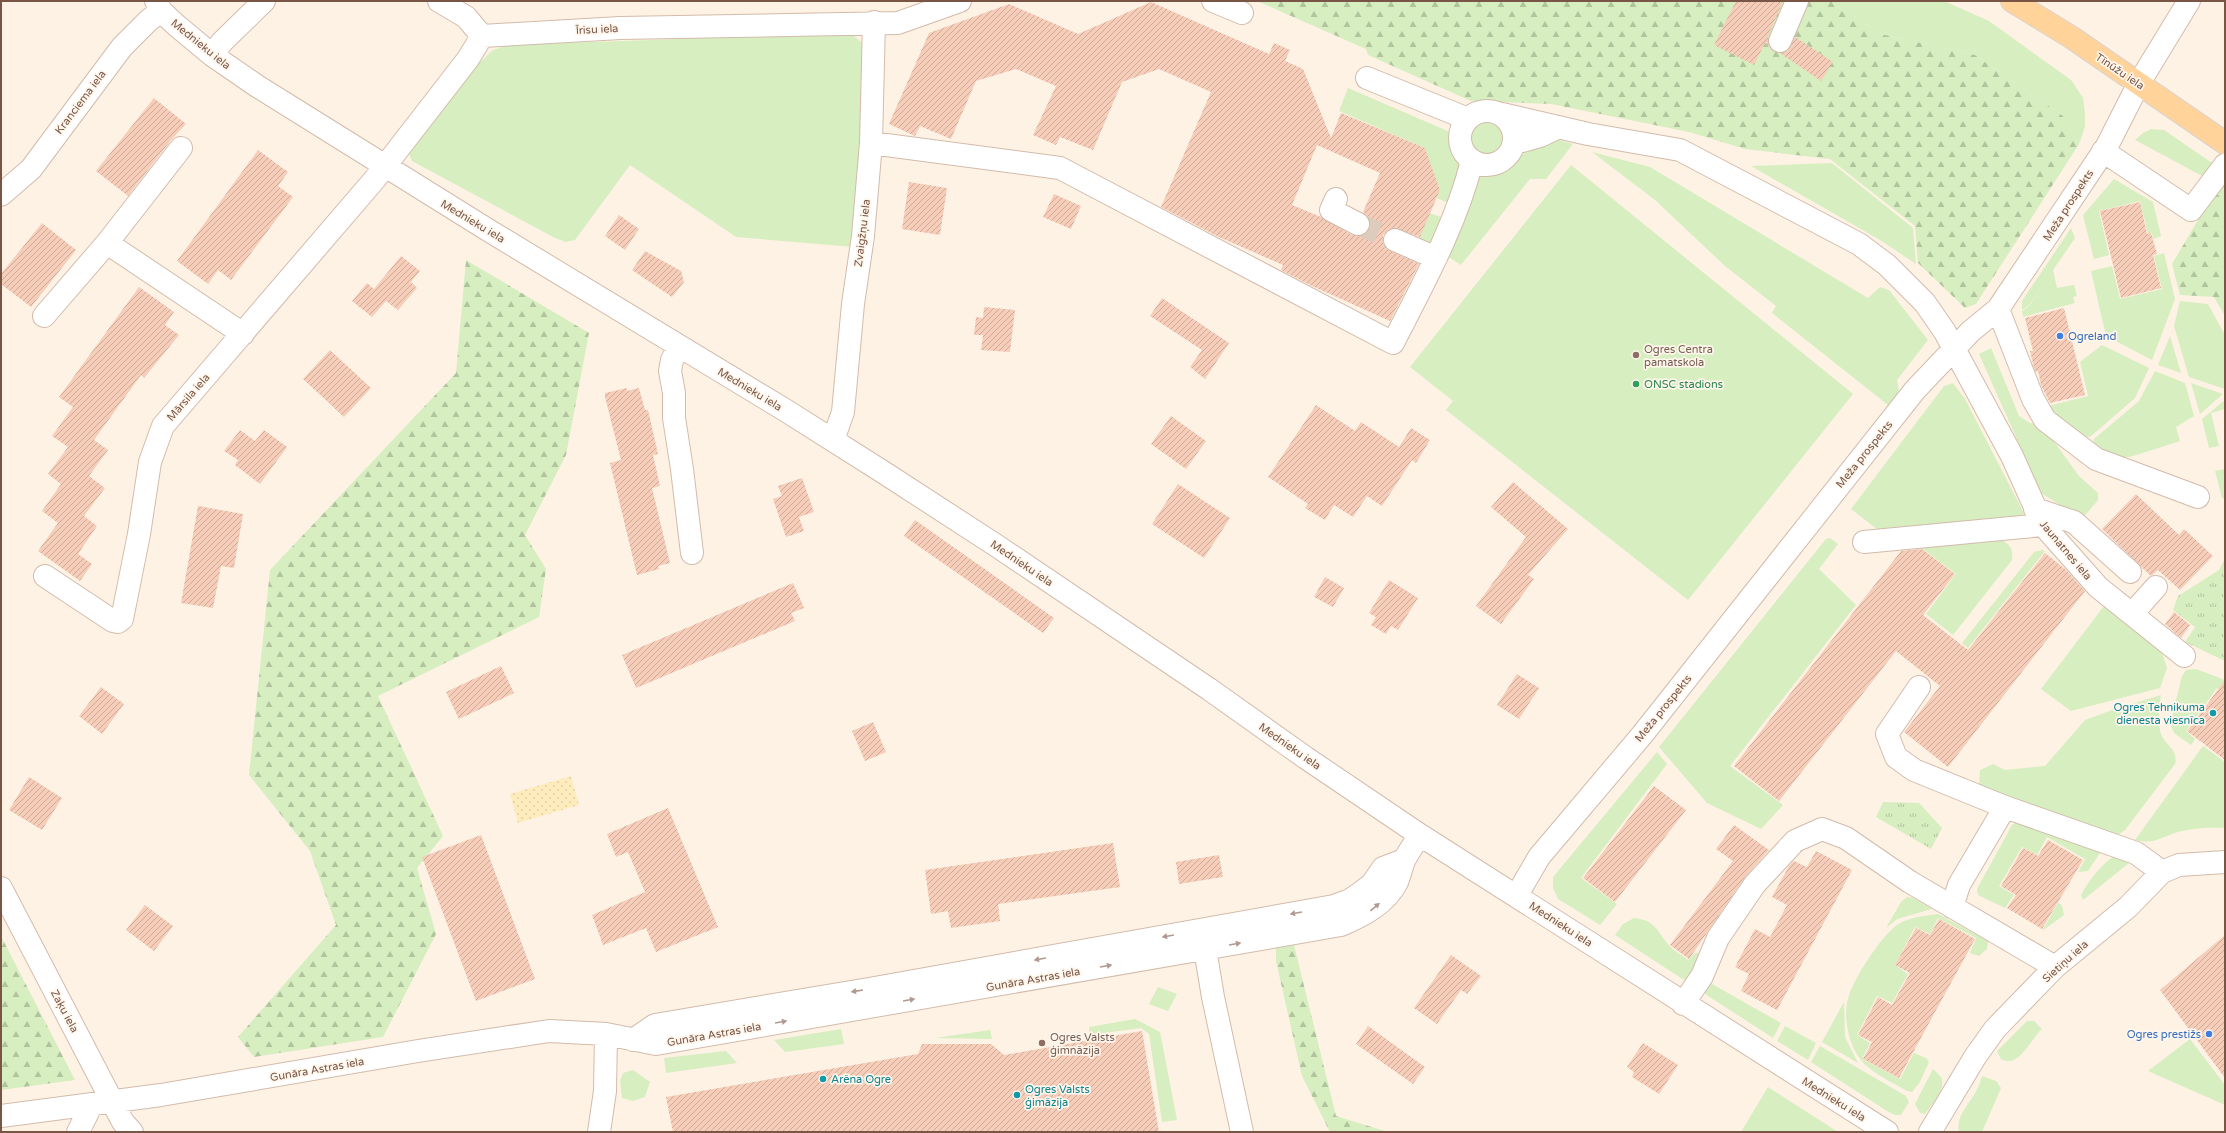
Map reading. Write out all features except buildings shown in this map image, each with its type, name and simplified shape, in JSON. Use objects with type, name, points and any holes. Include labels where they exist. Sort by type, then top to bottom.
[{"type":"main road","name":"Tīnūžu iela","points":[[2012,1],[2139,83],[2225,143]]},
{"type":"street","points":[[212,55],[222,42],[264,1]]},
{"type":"street","points":[[385,166],[463,65],[482,36],[466,18],[439,1]]},
{"type":"street","name":"Īrisu iela","points":[[482,36],[620,28],[874,22],[898,23],[960,1]]},
{"type":"street","points":[[1213,1],[1242,13]]},
{"type":"street","points":[[1780,41],[1798,1]]},
{"type":"street","name":"Meža prospekts","points":[[1517,895],[1539,857],[1646,729],[1915,390],[1954,348],[1998,309],[2103,151],[2123,117],[2139,83],[2190,1]]},
{"type":"street","name":"Mednieku iela","points":[[159,6],[212,55],[256,86],[833,440],[997,546],[1420,834],[1517,895],[1683,1004],[1887,1132]]},
{"type":"street","name":"Kranciema iela","points":[[1,195],[31,169],[122,47],[149,20],[159,6]]},
{"type":"street","name":"Zvaigžņu iela","points":[[833,440],[843,412],[853,304],[863,236],[871,142],[874,22]]},
{"type":"street","points":[[1367,78],[1468,119]]},
{"type":"street","points":[[1483,110],[1502,114],[1510,122],[1514,131],[1515,143],[1509,155],[1495,164],[1486,165],[1472,160],[1465,154],[1461,145],[1460,135],[1468,119],[1483,110]]},
{"type":"street","name":"Jaunatnes iela","points":[[1502,114],[1559,127],[1680,150],[1859,244],[1887,265],[1925,303],[1954,348],[2012,456],[2039,517],[2098,587],[2184,656]]},
{"type":"street","points":[[1515,143],[1540,136],[1559,127]]},
{"type":"street","points":[[871,142],[1060,168],[1393,343],[1436,258],[1464,193],[1472,160]]},
{"type":"street","points":[[44,316],[107,244],[181,148]]},
{"type":"street","points":[[2103,151],[2191,210],[2225,165]]},
{"type":"street","name":"Mārsila iela","points":[[45,576],[113,621],[118,622],[122,619],[139,534],[150,462],[162,426],[243,334],[385,166]]},
{"type":"street","points":[[1336,199],[1331,210],[1358,224]]},
{"type":"street","points":[[1395,240],[1436,258]]},
{"type":"street","points":[[107,244],[243,334]]},
{"type":"street","points":[[1998,309],[2033,399],[2045,420],[2096,459],[2198,497]]},
{"type":"street","points":[[679,346],[672,360],[670,371],[674,393],[674,418],[692,553]]},
{"type":"street","points":[[1864,542],[2039,517],[2074,522],[2130,572]]},
{"type":"street","points":[[2132,614],[2156,587]]},
{"type":"street","points":[[1919,687],[1887,734],[1896,757],[1914,770],[2005,807],[2131,850],[2162,872]]},
{"type":"street","points":[[1952,907],[1959,885],[2005,807]]},
{"type":"street","points":[[1683,1004],[1702,976],[1718,938],[1755,884],[1795,841],[1822,829],[1846,838],[1910,882],[2006,936],[2055,967]]},
{"type":"street","name":"Gunāra Astras iela","points":[[1,1116],[227,1085],[418,1051],[549,1031],[606,1034],[656,1044],[1341,925],[1361,917],[1375,907],[1396,883],[1404,860],[1420,834]]},
{"type":"street","name":"Gunāra Astras iela","points":[[633,1040],[655,1025],[870,989],[1334,906],[1350,900],[1363,891],[1372,884],[1383,868],[1404,860]]},
{"type":"street","name":"Sietiņu iela","points":[[1930,1132],[1975,1057],[1995,1029],[2055,967],[2128,908],[2162,872],[2178,865],[2225,862]]},
{"type":"street","name":"Zaķu iela","points":[[1,888],[102,1103],[132,1132]]},
{"type":"street","points":[[1205,949],[1213,997],[1242,1132]]},
{"type":"street","points":[[599,1132],[606,1091],[606,1034]]},
{"type":"street","points":[[78,1132],[102,1103]]},
{"type":"green space","points":[[1257,1],[1830,1],[1881,34],[1975,55],[2063,116],[2079,144],[1976,304],[1965,308],[1918,263],[1915,226],[1830,159],[1745,149],[1689,132],[1551,104],[1471,101],[1368,55],[1366,49]]},
{"type":"green space","points":[[1830,1],[1944,1],[1989,21],[2071,80],[2083,98],[2085,114],[2085,127],[2079,144],[2063,116],[1975,55],[1881,34]]},
{"type":"green space","points":[[850,33],[865,45],[865,142],[854,247],[736,237],[630,165],[575,240],[566,242],[555,238],[412,161],[409,154],[414,145],[479,63],[493,50],[509,45]]},
{"type":"green space","points":[[1348,88],[1450,132],[1462,167],[1448,203],[1437,198],[1440,190],[1425,148],[1339,111]]},
{"type":"green space","points":[[1486,117],[1500,123],[1506,137],[1500,151],[1486,157],[1472,151],[1466,137],[1472,123]]},
{"type":"green space","points":[[2151,129],[2164,130],[2215,165],[2204,177],[2135,140],[2143,133]]},
{"type":"green space","points":[[1552,138],[1573,144],[1546,179],[1530,179],[1461,265],[1444,254],[1472,182]]},
{"type":"green space","points":[[1592,152],[1650,167],[1868,298],[1880,287],[1889,290],[1928,340],[1897,380],[1899,392],[1888,405],[1772,313],[1776,306],[1725,266],[1655,200]]},
{"type":"green space","points":[[1832,163],[1913,228],[1916,264],[1880,240],[1751,166]]},
{"type":"green space","name":"ONSC stadions","points":[[1571,165],[1853,394],[1688,600],[1446,410],[1453,401],[1410,367]]},
{"type":"green space","points":[[2224,176],[2225,316],[2214,297],[2180,295],[2172,264]]},
{"type":"green space","points":[[2114,179],[2153,202],[2161,236],[2153,239],[2152,233],[2148,234],[2140,201],[2099,211],[2109,255],[2094,259],[2083,215]]},
{"type":"green space","points":[[1430,213],[1443,218],[1432,245],[1419,239]]},
{"type":"green space","points":[[2071,228],[2075,238],[2053,270],[2057,288],[2074,285],[2077,296],[2073,297],[2075,303],[2023,317],[2022,311],[2029,306],[2050,275],[2029,305],[2022,310],[2022,301]]},
{"type":"green space","points":[[2164,253],[2175,299],[2152,360],[2106,336],[2091,271],[2112,266],[2120,299],[2162,289],[2154,256]]},
{"type":"green space","points":[[466,260],[589,333],[566,455],[525,535],[546,569],[539,617],[378,696],[443,836],[417,868],[436,934],[383,1037],[254,1057],[238,1037],[336,925],[310,851],[249,775],[270,570],[456,373]]},
{"type":"green space","points":[[2180,301],[2208,304],[2225,335],[2225,389],[2189,377],[2174,326]]},
{"type":"green space","points":[[2170,336],[2181,373],[2158,365]]},
{"type":"green space","points":[[2102,345],[2149,368],[2135,398],[2090,437],[2070,433],[2048,406],[2088,396],[2080,362]]},
{"type":"green space","points":[[1991,348],[2019,416],[2030,423],[2042,425],[2079,476],[2098,493],[2098,500],[2082,519],[2041,493],[1979,354]]},
{"type":"green space","points":[[2155,371],[2185,383],[2194,416],[2176,427],[2180,441],[2130,457],[2114,457],[2092,447],[2094,439],[2139,401]]},
{"type":"green space","points":[[1953,383],[1965,399],[2028,521],[1887,537],[1851,509],[1944,386]]},
{"type":"green space","points":[[2191,383],[2223,394],[2200,414]]},
{"type":"green space","points":[[2225,400],[2225,409],[2211,413],[2219,446],[2209,448],[2202,419]]},
{"type":"green space","points":[[2224,469],[2225,499],[2222,498],[2215,471]]},
{"type":"green space","points":[[1995,537],[2009,545],[2012,551],[2012,560],[1953,635],[1926,614],[1956,574],[1910,539]]},
{"type":"green space","points":[[1830,538],[1838,544],[1819,569],[1856,605],[1730,766],[1783,805],[1761,829],[1707,803],[1659,747],[1826,539]]},
{"type":"green space","points":[[2042,550],[2045,551],[1968,648],[1962,643],[2034,552]]},
{"type":"green space","points":[[2225,558],[2225,661],[2185,642],[2195,627],[2173,610],[2178,596],[2219,570]]},
{"type":"green space","points":[[2107,602],[2161,650],[2167,668],[2160,688],[2071,711],[2041,689]]},
{"type":"green space","points":[[2196,669],[2225,680],[2225,694],[2217,688],[2186,731],[2195,739],[2191,745],[2174,733],[2170,724],[2182,676],[2186,670]]},
{"type":"green space","points":[[2161,695],[2159,713],[2160,731],[2164,740],[2175,754],[2175,764],[2125,830],[2116,836],[1979,786],[1980,770],[1993,764],[2005,770],[2045,766],[2085,720]]},
{"type":"green space","points":[[2203,746],[2225,762],[2225,828],[2207,828],[2178,832],[2148,842],[2135,840]]},
{"type":"green space","points":[[1657,752],[1667,764],[1581,878],[1617,904],[1600,925],[1558,899],[1553,888],[1553,877]]},
{"type":"green space","points":[[1883,802],[1919,803],[1942,828],[1931,849],[1876,817]]},
{"type":"green space","points":[[2016,822],[2102,850],[2088,871],[2078,872],[2085,859],[2047,837],[2037,855],[2022,847],[1999,886],[2014,895],[2005,908],[1978,895],[1977,889],[2012,825]]},
{"type":"green space","points":[[2114,856],[2134,859],[2083,900],[2081,895],[2088,884],[2100,868]]},
{"type":"green space","points":[[1907,897],[1913,898],[1932,909],[1897,919],[1886,928],[1901,902]]},
{"type":"green space","points":[[2058,903],[2062,905],[2064,915],[2042,931]]},
{"type":"green space","points":[[1938,914],[1988,941],[1987,949],[1979,956],[1970,953],[1976,938],[1938,918],[1930,934],[1915,927],[1895,965],[1908,974],[1892,1003],[1877,996],[1857,1035],[1870,1043],[1862,1059],[1900,1079],[1914,1053],[1926,1058],[1929,1062],[1920,1082],[1912,1092],[1907,1091],[1871,1070],[1859,1058],[1852,1045],[1848,1031],[1846,1016],[1847,1001],[1852,987],[1863,968],[1891,930],[1906,920]]},
{"type":"green space","points":[[1634,918],[1647,921],[1655,927],[1675,951],[1688,960],[1696,952],[1703,958],[1690,977],[1684,980],[1615,935],[1623,924]]},
{"type":"green space","points":[[1,936],[75,1080],[1,1090]]},
{"type":"green space","points":[[1276,945],[1294,945],[1336,1116],[1388,1132],[1330,1132],[1302,1076],[1276,961]]},
{"type":"green space","points":[[1705,980],[1781,1023],[1773,1038],[1705,994]]},
{"type":"green space","points":[[1158,987],[1177,994],[1168,1011],[1149,1004]]},
{"type":"green space","points":[[1844,1002],[1845,1037],[1858,1063],[1822,1042]]},
{"type":"green space","points":[[1135,1019],[1160,1032],[1177,1120],[1162,1122],[1149,1034],[1141,1028],[1089,1035],[1089,1027]]},
{"type":"green space","points":[[2027,1021],[2034,1021],[2042,1029],[2018,1057],[2007,1061],[2001,1059],[1997,1051]]},
{"type":"green space","points":[[1785,1026],[1816,1043],[1808,1060],[1777,1041]]},
{"type":"green space","points":[[841,1029],[844,1044],[785,1052],[774,1040]]},
{"type":"green space","points":[[990,1030],[992,1039],[935,1038]]},
{"type":"green space","points":[[2190,1039],[2225,1085],[2225,1105],[2148,1071]]},
{"type":"green space","points":[[1820,1046],[1906,1096],[1909,1102],[1901,1115],[1895,1115],[1887,1111],[1811,1062]]},
{"type":"green space","points":[[726,1051],[737,1063],[666,1073],[664,1058]]},
{"type":"green space","points":[[1933,1069],[1942,1079],[1940,1093],[1925,1114],[1920,1113],[1915,1104]]},
{"type":"green space","points":[[633,1070],[650,1082],[645,1097],[633,1101],[622,1098],[620,1081],[623,1073]]},
{"type":"green space","points":[[1982,1076],[1996,1081],[2001,1088],[1982,1132],[1959,1132],[1958,1126],[1961,1115],[1979,1086]]},
{"type":"green space","points":[[1768,1087],[1838,1132],[1741,1132]]},
{"type":"sand","points":[[571,776],[579,805],[518,823],[510,794]]},
{"type":"tunnel","points":[[1358,224],[1395,240]]},
{"type":"place","name":"Ogreland","points":[[2060,336]]},
{"type":"place","name":"Ogres Centra pamatskola","points":[[1636,355]]},
{"type":"place","name":"ONSC stadions","points":[[1636,384]]},
{"type":"place","name":"Ogres Tehnikuma dienesta viesnīca","points":[[2213,713]]},
{"type":"place","name":"Ogres prestižs","points":[[2209,1034]]},
{"type":"place","name":"Ogres Valsts ģimnāzija","points":[[1042,1043]]},
{"type":"place","name":"Arēna Ogre","points":[[823,1079]]},
{"type":"place","name":"Ogres Valsts ģimāzija","points":[[1017,1095]]}]
